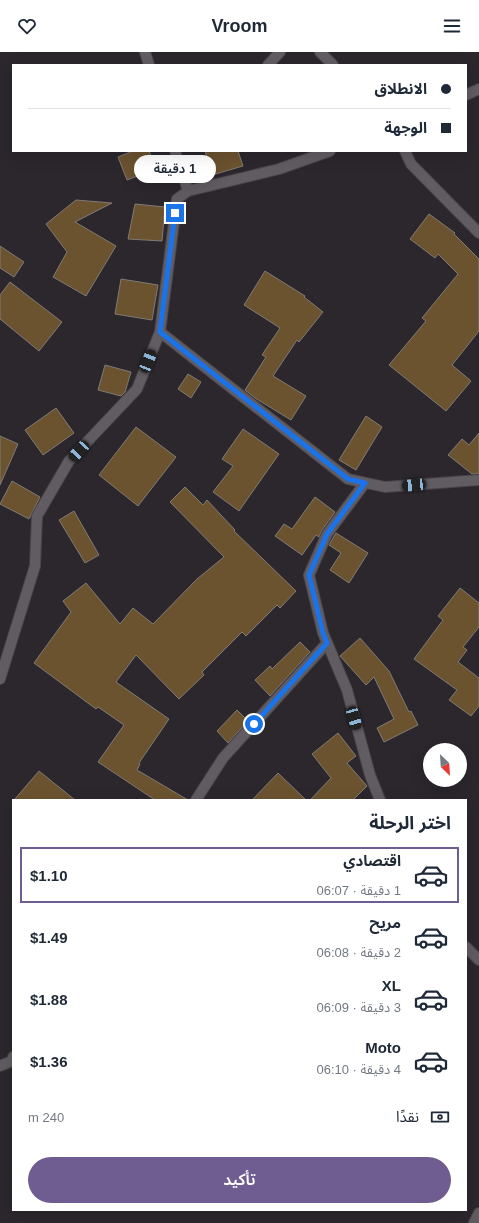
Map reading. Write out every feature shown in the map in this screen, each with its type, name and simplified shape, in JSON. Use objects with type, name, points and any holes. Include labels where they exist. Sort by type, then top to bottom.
[{"type":"street","points":[[145,52],[149,64]]},
{"type":"street","points":[[269,64],[280,52]]},
{"type":"street","points":[[320,52],[332,64]]},
{"type":"street","points":[[467,95],[479,89]]},
{"type":"street","points":[[175,152],[188,190]]},
{"type":"street","points":[[0,679],[35,566],[37,516],[70,461],[137,389],[160,332],[177,198],[188,190],[279,169],[327,152]]},
{"type":"street","points":[[405,152],[411,164],[479,232]]},
{"type":"street","points":[[160,332],[348,479],[385,487],[479,480]]},
{"type":"street","points":[[365,483],[327,534],[309,575],[323,633],[347,690],[370,774],[380,799]]},
{"type":"street","points":[[197,799],[223,758],[327,643]]},
{"type":"street","points":[[467,948],[479,960]]},
{"type":"street","points":[[0,1066],[12,1060]]},
{"type":"street","points":[[474,1223],[479,1212]]},
{"type":"building","points":[[130,152],[149,152],[156,169],[127,180],[118,157]]},
{"type":"building","points":[[205,152],[238,152],[243,166],[212,175]]},
{"type":"building","points":[[76,200],[112,203],[75,222],[116,246],[86,296],[53,277],[67,252],[46,224]]},
{"type":"building","points":[[135,204],[165,207],[162,241],[128,239]]},
{"type":"building","points":[[429,214],[455,233],[454,234],[479,259],[479,331],[452,365],[471,381],[446,411],[389,365],[426,321],[422,318],[458,274],[438,254],[435,258],[410,239]]},
{"type":"building","points":[[0,246],[24,262],[14,277],[0,268]]},
{"type":"building","points":[[265,271],[305,296],[304,297],[323,312],[299,342],[297,340],[273,376],[306,396],[291,420],[255,398],[245,390],[266,357],[262,355],[280,328],[244,305]]},
{"type":"building","points":[[121,279],[158,285],[152,320],[115,314]]},
{"type":"building","points":[[10,282],[62,322],[39,351],[0,319],[0,295]]},
{"type":"building","points":[[105,365],[131,372],[125,392],[121,396],[98,390]]},
{"type":"building","points":[[188,374],[201,382],[191,398],[178,389]]},
{"type":"building","points":[[56,408],[74,433],[43,455],[25,430]]},
{"type":"building","points":[[366,416],[382,427],[356,470],[339,460]]},
{"type":"building","points":[[136,427],[176,457],[138,506],[99,475]]},
{"type":"building","points":[[243,429],[279,454],[239,511],[213,492],[233,466],[222,459]]},
{"type":"building","points":[[479,433],[479,474],[472,474],[448,455],[462,439],[469,445]]},
{"type":"building","points":[[0,436],[18,444],[0,485]]},
{"type":"building","points":[[12,481],[40,497],[29,519],[0,504]]},
{"type":"building","points":[[185,487],[203,505],[207,500],[235,530],[234,531],[296,591],[280,608],[277,605],[246,636],[242,632],[202,672],[204,675],[179,699],[136,655],[116,682],[169,719],[139,763],[140,764],[137,770],[186,799],[154,799],[98,762],[124,725],[98,707],[96,709],[34,663],[71,612],[63,601],[86,583],[120,624],[133,608],[153,624],[197,579],[224,557],[170,502]]},
{"type":"building","points":[[315,497],[335,512],[322,530],[319,537],[316,535],[302,555],[275,536],[284,524],[292,529]]},
{"type":"building","points":[[74,511],[99,555],[85,563],[59,520]]},
{"type":"building","points":[[336,533],[368,553],[349,583],[330,570],[341,553],[329,545]]},
{"type":"building","points":[[460,588],[479,603],[479,627],[463,647],[467,650],[458,662],[479,678],[479,706],[471,716],[449,700],[457,690],[414,659],[443,620],[438,616]]},
{"type":"building","points":[[360,638],[389,671],[409,712],[411,711],[418,725],[384,742],[377,728],[394,719],[374,677],[366,685],[340,656]]},
{"type":"building","points":[[300,642],[310,652],[270,696],[255,680],[270,666],[272,669]]},
{"type":"building","points":[[237,710],[248,721],[228,743],[217,731]]},
{"type":"building","points":[[338,733],[356,756],[347,763],[367,786],[354,799],[311,799],[331,778],[312,754]]},
{"type":"building","points":[[39,771],[74,799],[15,799]]},
{"type":"building","points":[[278,773],[305,799],[253,799]]},
{"type":"route","points":[[175,213],[160,332],[348,479],[365,483],[327,534],[309,575],[323,633],[327,643],[254,724]]}]
